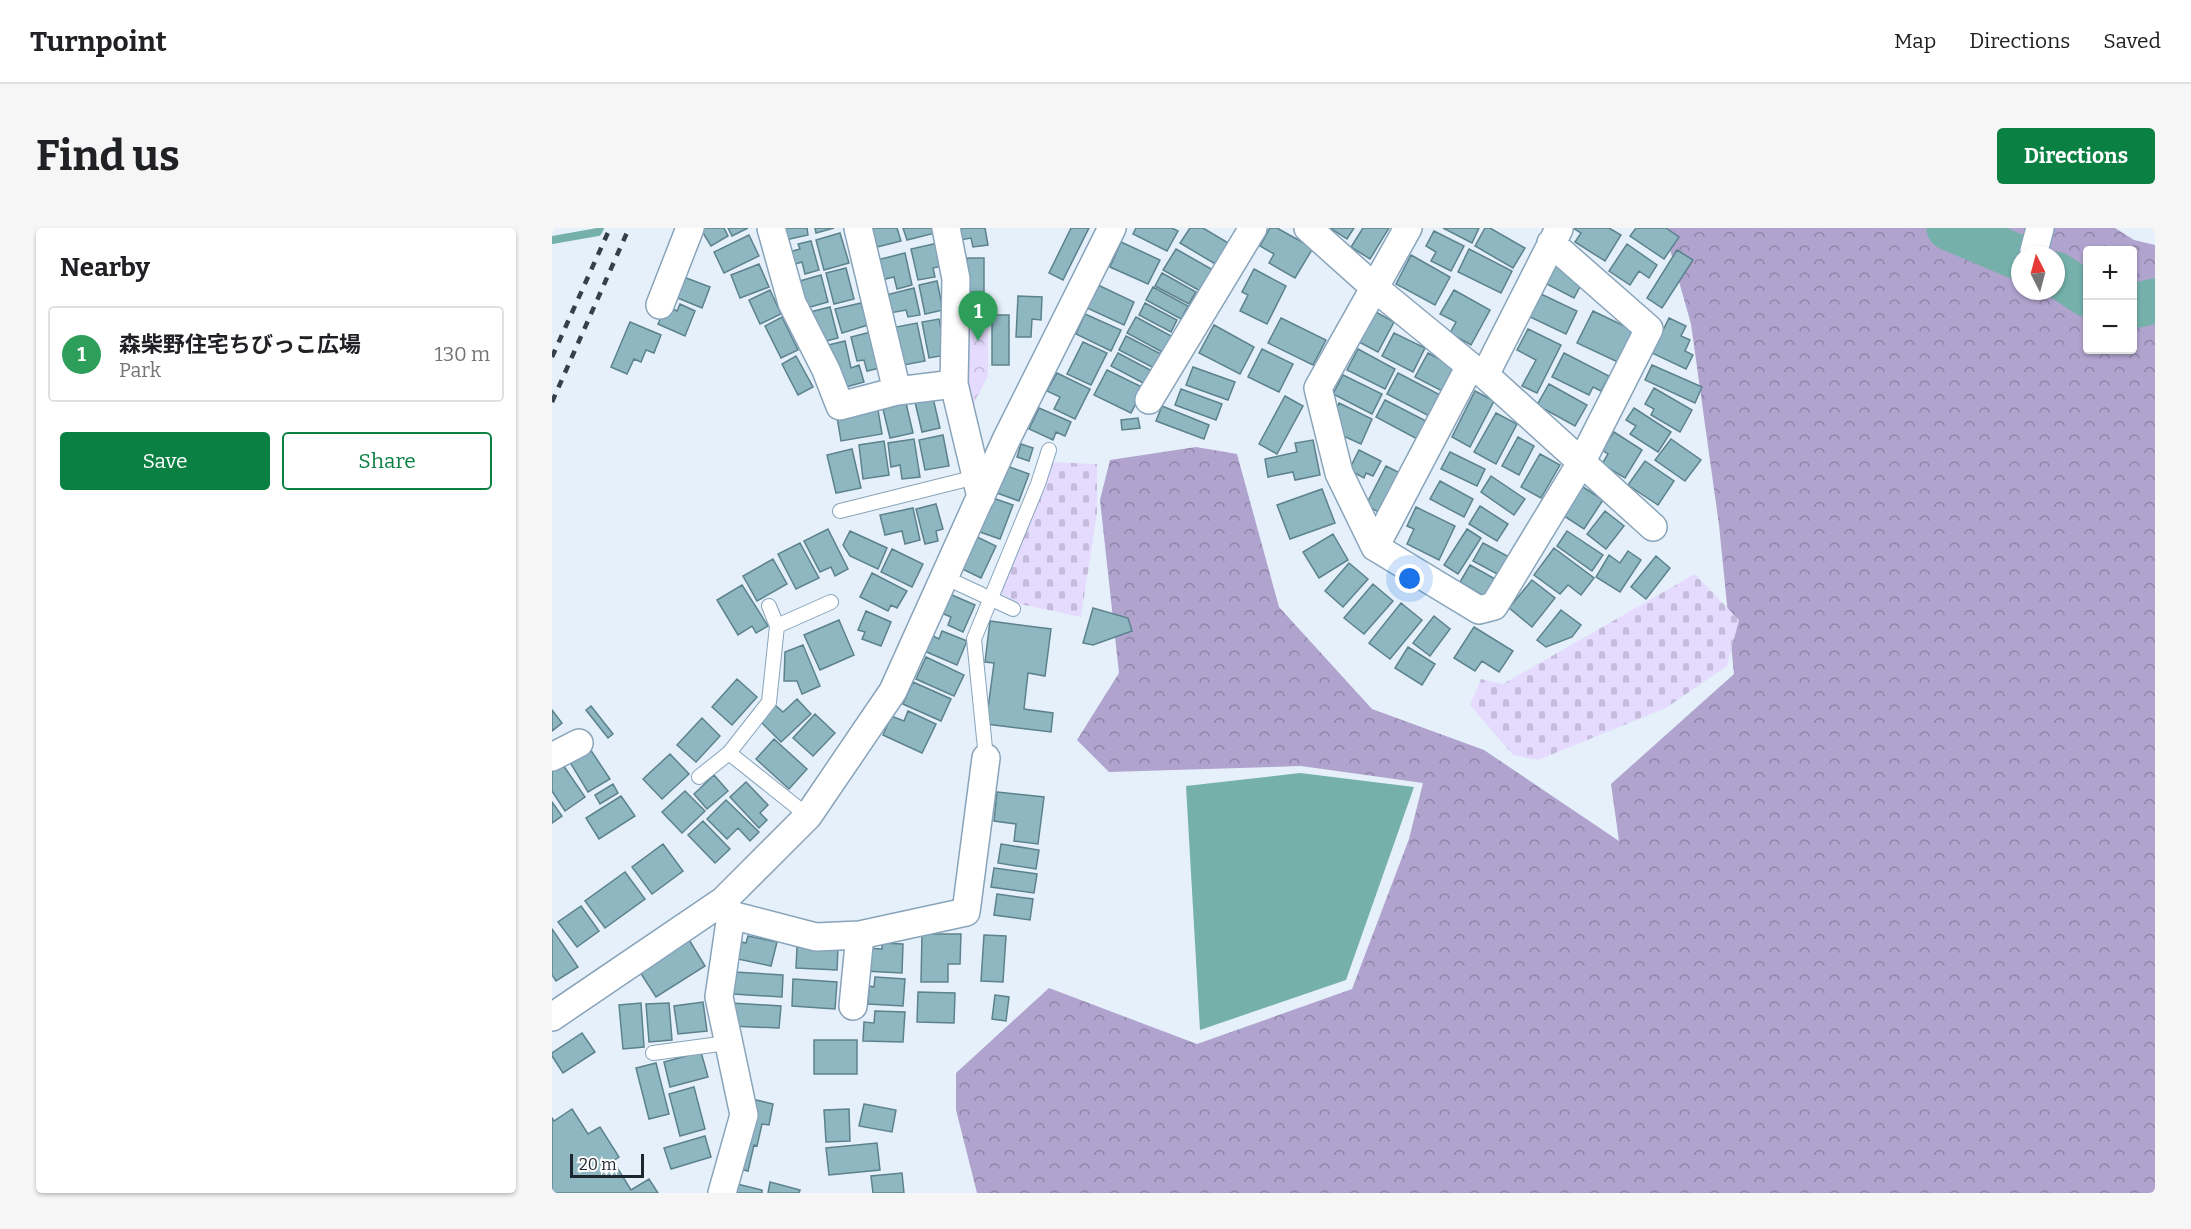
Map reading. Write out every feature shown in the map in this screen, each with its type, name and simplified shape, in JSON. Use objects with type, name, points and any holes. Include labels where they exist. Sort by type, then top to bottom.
[{"type":"street","points":[[660,305],[690,228]]},
{"type":"street","points":[[771,228],[792,303],[826,370],[840,406],[897,391],[954,384]]},
{"type":"street","points":[[858,228],[897,391]]},
{"type":"street","points":[[946,228],[956,279],[954,384],[978,487]]},
{"type":"street","points":[[552,1017],[727,908],[808,816],[893,691],[944,578],[978,487],[1006,441],[1112,228]]},
{"type":"street","points":[[1149,400],[1253,228]]},
{"type":"street","points":[[1308,228],[1375,288],[1477,370],[1653,527]]},
{"type":"street","points":[[1375,547],[1555,236],[1649,329],[1581,463],[1494,606],[1479,610],[1375,547],[1339,473],[1318,388],[1408,228]]},
{"type":"street","points":[[552,757],[579,742]]},
{"type":"street","points":[[727,908],[816,937],[860,935],[966,912],[986,758]]},
{"type":"street","points":[[722,1193],[744,1115],[719,997],[727,908]]},
{"type":"street","points":[[854,1006],[860,935]]},
{"type":"lane","points":[[986,758],[974,639],[1038,484],[1049,450]]},
{"type":"lane","points":[[840,511],[978,487]]},
{"type":"lane","points":[[944,578],[1013,609]]},
{"type":"lane","points":[[777,626],[831,602]]},
{"type":"lane","points":[[699,777],[729,753],[769,702],[777,626],[768,606]]},
{"type":"lane","points":[[729,753],[808,816]]},
{"type":"lane","points":[[653,1053],[727,1042]]},
{"type":"green space","points":[[1664,228],[2115,228],[2134,240],[2155,245],[2155,1193],[977,1193],[956,1110],[956,1073],[1049,988],[1197,1044],[1352,989],[1409,839],[1423,783],[1301,766],[1109,772],[1077,740],[1119,673],[1100,500],[1110,460],[1196,447],[1237,454],[1279,607],[1372,709],[1484,750],[1619,841],[1611,784],[1734,674],[1719,525],[1691,324]]},
{"type":"green space","points":[[988,306],[988,376],[968,415],[967,307]]},
{"type":"green space","points":[[1049,462],[1097,464],[1097,513],[1081,617],[1020,604],[998,592]]},
{"type":"green space","points":[[1695,574],[1739,620],[1727,666],[1666,708],[1538,760],[1513,755],[1470,705],[1481,679],[1503,684]]},
{"type":"shaded area","points":[[1300,773],[1414,787],[1346,980],[1200,1030],[1186,786]]},
{"type":"building","points":[[700,228],[724,228],[728,236],[711,246]]},
{"type":"building","points":[[728,228],[748,228],[732,236]]},
{"type":"building","points":[[782,228],[807,228],[808,235],[785,240]]},
{"type":"building","points":[[815,228],[834,228],[816,233]]},
{"type":"building","points":[[868,228],[897,228],[901,241],[873,248]]},
{"type":"building","points":[[903,228],[934,228],[935,233],[907,240]]},
{"type":"building","points":[[958,228],[985,228],[988,245],[973,247],[971,238],[960,240]]},
{"type":"building","points":[[1071,228],[1089,228],[1063,280],[1049,273]]},
{"type":"building","points":[[1136,228],[1172,228],[1178,231],[1167,251],[1133,234]]},
{"type":"building","points":[[1190,228],[1203,228],[1230,244],[1217,265],[1180,243]]},
{"type":"building","points":[[1270,228],[1277,228],[1313,248],[1295,278],[1269,263],[1274,254],[1260,246]]},
{"type":"building","points":[[1330,228],[1354,228],[1347,239]]},
{"type":"building","points":[[1363,228],[1389,228],[1370,259],[1351,247]]},
{"type":"building","points":[[1443,228],[1479,228],[1472,243]]},
{"type":"building","points":[[1485,228],[1490,228],[1525,248],[1513,268],[1475,246]]},
{"type":"building","points":[[1573,228],[1609,228],[1621,235],[1605,261],[1575,242],[1581,233]]},
{"type":"building","points":[[1636,228],[1666,228],[1679,237],[1664,259],[1630,236]]},
{"type":"building","points":[[1434,231],[1464,246],[1451,271],[1431,261],[1436,252],[1426,246]]},
{"type":"building","points":[[840,233],[849,263],[824,270],[816,240]]},
{"type":"building","points":[[749,235],[759,256],[724,273],[714,252]]},
{"type":"building","points":[[811,241],[819,270],[805,274],[802,262],[792,265],[789,252],[800,249],[798,244]]},
{"type":"building","points":[[1121,242],[1160,260],[1148,284],[1110,267]]},
{"type":"building","points":[[938,243],[943,266],[933,268],[935,277],[918,280],[911,249]]},
{"type":"building","points":[[1627,244],[1657,265],[1649,278],[1639,271],[1630,285],[1609,271]]},
{"type":"building","points":[[1176,249],[1213,270],[1200,291],[1163,270]]},
{"type":"building","points":[[1469,249],[1512,271],[1501,293],[1458,272]]},
{"type":"building","points":[[1677,250],[1693,260],[1662,308],[1647,298]]},
{"type":"building","points":[[905,253],[912,285],[897,289],[894,277],[881,280],[877,260]]},
{"type":"building","points":[[1411,255],[1450,277],[1435,305],[1396,284]]},
{"type":"building","points":[[967,258],[984,258],[984,292],[966,292]]},
{"type":"building","points":[[1552,261],[1584,279],[1574,298],[1541,281]]},
{"type":"building","points":[[759,264],[769,287],[740,298],[731,275]]},
{"type":"building","points":[[846,268],[854,299],[834,304],[826,273]]},
{"type":"building","points":[[1254,269],[1286,286],[1267,324],[1240,311],[1248,295],[1242,292]]},
{"type":"building","points":[[1162,273],[1196,292],[1189,304],[1155,286]]},
{"type":"building","points":[[821,275],[828,302],[803,309],[796,282]]},
{"type":"building","points":[[681,276],[710,287],[702,308],[673,296]]},
{"type":"building","points":[[937,281],[943,310],[925,314],[919,285]]},
{"type":"building","points":[[1098,285],[1134,302],[1124,325],[1087,308]]},
{"type":"building","points":[[1153,287],[1188,306],[1181,319],[1146,300]]},
{"type":"building","points":[[914,288],[920,315],[908,317],[906,310],[890,313],[886,295]]},
{"type":"building","points":[[770,290],[781,314],[760,324],[749,300]]},
{"type":"building","points":[[1454,290],[1490,310],[1471,345],[1450,333],[1456,322],[1440,314]]},
{"type":"building","points":[[1541,294],[1577,311],[1566,334],[1530,317]]},
{"type":"building","points":[[1018,296],[1042,297],[1041,320],[1032,319],[1031,337],[1016,337]]},
{"type":"building","points":[[861,303],[868,325],[842,333],[835,309]]},
{"type":"building","points":[[1145,303],[1177,320],[1171,332],[1139,315]]},
{"type":"building","points":[[680,304],[695,311],[685,336],[658,324],[666,306],[677,311]]},
{"type":"building","points":[[830,307],[838,338],[818,343],[810,312]]},
{"type":"building","points":[[1374,311],[1394,322],[1378,352],[1357,341]]},
{"type":"building","points":[[1593,311],[1637,332],[1622,364],[1577,343]]},
{"type":"building","points":[[1085,314],[1121,330],[1111,351],[1076,334]]},
{"type":"building","points":[[992,315],[1009,315],[1009,365],[992,365]]},
{"type":"building","points":[[782,317],[798,350],[781,358],[765,326]]},
{"type":"building","points":[[1136,317],[1173,337],[1164,353],[1127,333]]},
{"type":"building","points":[[1281,318],[1326,340],[1313,365],[1268,343]]},
{"type":"building","points":[[1669,318],[1686,326],[1681,336],[1690,340],[1685,351],[1693,355],[1686,369],[1652,353]]},
{"type":"building","points":[[939,319],[946,355],[929,358],[922,322]]},
{"type":"building","points":[[630,322],[661,335],[654,353],[646,350],[641,362],[634,359],[627,374],[611,367]]},
{"type":"building","points":[[917,323],[925,361],[904,365],[896,327]]},
{"type":"building","points":[[1214,325],[1254,347],[1240,374],[1199,353]]},
{"type":"building","points":[[1528,329],[1561,345],[1537,393],[1522,386],[1536,360],[1517,350]]},
{"type":"building","points":[[871,332],[880,368],[867,371],[864,360],[857,361],[851,337]]},
{"type":"building","points":[[1394,333],[1425,348],[1413,372],[1382,356]]},
{"type":"building","points":[[1126,336],[1163,355],[1156,369],[1119,350]]},
{"type":"building","points":[[845,341],[851,368],[859,365],[864,382],[839,389],[828,345]]},
{"type":"building","points":[[1083,342],[1107,353],[1091,385],[1067,374]]},
{"type":"building","points":[[1262,349],[1293,364],[1279,392],[1248,377]]},
{"type":"building","points":[[1358,349],[1395,369],[1385,389],[1347,370]]},
{"type":"building","points":[[1118,353],[1154,372],[1147,385],[1111,366]]},
{"type":"building","points":[[1428,353],[1458,369],[1446,393],[1415,377]]},
{"type":"building","points":[[1564,353],[1609,376],[1601,391],[1593,387],[1589,395],[1552,377]]},
{"type":"building","points":[[796,356],[813,387],[798,395],[782,364]]},
{"type":"building","points":[[1652,365],[1702,387],[1695,403],[1645,380]]},
{"type":"building","points":[[1193,367],[1235,382],[1228,400],[1186,385]]},
{"type":"building","points":[[1107,370],[1144,388],[1131,413],[1094,395]]},
{"type":"building","points":[[1057,373],[1090,389],[1075,419],[1054,409],[1060,397],[1047,391]]},
{"type":"building","points":[[1398,373],[1444,397],[1433,418],[1387,394]]},
{"type":"building","points":[[1343,375],[1382,394],[1372,414],[1333,394]]},
{"type":"building","points":[[1549,384],[1587,405],[1575,426],[1537,405]]},
{"type":"building","points":[[1654,388],[1692,410],[1680,432],[1651,415],[1654,409],[1645,404]]},
{"type":"building","points":[[1181,389],[1222,404],[1216,420],[1175,405]]},
{"type":"building","points":[[1475,391],[1494,401],[1470,447],[1452,437]]},
{"type":"building","points":[[1285,396],[1303,406],[1277,454],[1259,444]]},
{"type":"building","points":[[933,398],[940,428],[922,432],[915,402]]},
{"type":"building","points":[[1385,400],[1428,422],[1419,440],[1376,417]]},
{"type":"building","points":[[906,403],[913,433],[890,438],[883,409]]},
{"type":"building","points":[[1339,403],[1372,419],[1361,444],[1341,435],[1333,417]]},
{"type":"building","points":[[1162,406],[1209,425],[1204,439],[1156,421]]},
{"type":"building","points":[[1039,408],[1071,422],[1065,436],[1056,432],[1053,440],[1029,429]]},
{"type":"building","points":[[1634,408],[1671,432],[1658,452],[1630,434],[1636,426],[1626,420]]},
{"type":"building","points":[[878,410],[882,434],[841,441],[837,417]]},
{"type":"building","points":[[1496,413],[1517,424],[1496,464],[1474,452]]},
{"type":"building","points":[[1138,418],[1140,428],[1122,430],[1121,420]]},
{"type":"building","points":[[1614,432],[1642,450],[1625,478],[1602,464],[1608,454],[1602,450]]},
{"type":"building","points":[[943,435],[949,466],[925,470],[919,440]]},
{"type":"building","points":[[1518,437],[1534,446],[1519,475],[1502,466]]},
{"type":"building","points":[[914,439],[920,477],[902,479],[900,465],[891,467],[888,443]]},
{"type":"building","points":[[1671,439],[1701,460],[1685,481],[1655,460]]},
{"type":"building","points":[[1313,440],[1320,475],[1295,480],[1293,472],[1268,477],[1265,459],[1297,452],[1295,443]]},
{"type":"building","points":[[884,441],[889,475],[863,479],[859,445]]},
{"type":"building","points":[[1021,444],[1033,448],[1029,461],[1017,457]]},
{"type":"building","points":[[852,449],[861,488],[836,493],[827,455]]},
{"type":"building","points":[[1359,450],[1381,461],[1373,476],[1366,473],[1364,478],[1349,470]]},
{"type":"building","points":[[1450,452],[1485,469],[1477,486],[1441,469]]},
{"type":"building","points":[[1540,454],[1560,465],[1541,498],[1521,487]]},
{"type":"building","points":[[1645,461],[1674,481],[1658,505],[1628,485]]},
{"type":"building","points":[[1007,466],[1029,474],[1019,501],[997,493]]},
{"type":"building","points":[[1386,466],[1402,474],[1382,514],[1366,505]]},
{"type":"building","points":[[1491,476],[1525,499],[1514,515],[1481,492]]},
{"type":"building","points":[[1440,481],[1473,499],[1464,517],[1430,499]]},
{"type":"building","points":[[1580,485],[1603,500],[1584,529],[1561,514]]},
{"type":"building","points":[[1322,489],[1335,523],[1290,539],[1277,505]]},
{"type":"building","points":[[990,497],[1013,505],[1000,539],[977,531]]},
{"type":"building","points":[[936,504],[943,529],[936,531],[938,541],[925,544],[916,509]]},
{"type":"building","points":[[1480,506],[1508,524],[1497,541],[1469,524]]},
{"type":"building","points":[[1416,507],[1455,526],[1439,560],[1407,544],[1414,529],[1407,526]]},
{"type":"building","points":[[913,508],[920,540],[905,544],[902,531],[885,535],[880,515]]},
{"type":"building","points":[[1605,511],[1624,526],[1606,549],[1587,534]]},
{"type":"building","points":[[828,529],[848,569],[835,576],[831,567],[820,572],[804,541]]},
{"type":"building","points":[[1467,529],[1481,538],[1458,574],[1444,565]]},
{"type":"building","points":[[850,531],[887,548],[878,569],[850,556],[843,545]]},
{"type":"building","points":[[1567,531],[1603,555],[1592,571],[1557,546]]},
{"type":"building","points":[[1333,534],[1348,560],[1319,578],[1303,552]]},
{"type":"building","points":[[973,535],[996,546],[981,578],[958,567]]},
{"type":"building","points":[[800,543],[819,578],[796,589],[778,554]]},
{"type":"building","points":[[1483,543],[1511,558],[1501,576],[1473,561]]},
{"type":"building","points":[[1554,548],[1594,578],[1581,595],[1568,585],[1560,594],[1534,575]]},
{"type":"building","points":[[892,549],[923,564],[912,587],[881,572]]},
{"type":"building","points":[[1628,551],[1641,560],[1620,592],[1596,577],[1609,555],[1620,563]]},
{"type":"building","points":[[1656,556],[1670,568],[1646,599],[1631,587]]},
{"type":"building","points":[[773,559],[787,584],[757,601],[743,576]]},
{"type":"building","points":[[1349,563],[1368,579],[1343,607],[1325,591]]},
{"type":"building","points":[[1470,565],[1497,580],[1487,598],[1460,582]]},
{"type":"building","points":[[872,573],[907,591],[897,608],[891,605],[888,611],[860,597]]},
{"type":"building","points":[[1532,580],[1555,598],[1532,627],[1509,608]]},
{"type":"building","points":[[1373,584],[1393,601],[1364,634],[1344,618]]},
{"type":"building","points":[[742,585],[768,626],[756,633],[752,626],[738,635],[717,600]]},
{"type":"building","points":[[945,592],[975,605],[963,632],[948,625],[951,617],[937,611]]},
{"type":"building","points":[[1401,603],[1422,620],[1390,659],[1369,643]]},
{"type":"building","points":[[1093,608],[1128,618],[1132,631],[1093,645],[1083,643]]},
{"type":"building","points":[[1561,610],[1581,625],[1572,637],[1546,647],[1537,640]]},
{"type":"building","points":[[866,611],[891,622],[881,646],[862,639],[865,632],[858,630]]},
{"type":"building","points":[[1434,616],[1450,629],[1430,656],[1413,643]]},
{"type":"building","points":[[839,620],[854,655],[820,670],[804,635]]},
{"type":"building","points":[[990,621],[1051,629],[1045,676],[1028,673],[1024,709],[1053,713],[1051,732],[986,724],[994,663],[985,662]]},
{"type":"building","points":[[1474,627],[1513,651],[1499,672],[1482,661],[1475,671],[1454,658]]},
{"type":"building","points":[[942,631],[967,641],[957,665],[922,650],[929,634],[939,639]]},
{"type":"building","points":[[803,645],[820,686],[802,694],[797,681],[784,681],[785,652]]},
{"type":"building","points":[[1408,647],[1435,664],[1422,685],[1395,668]]},
{"type":"building","points":[[926,657],[964,675],[954,696],[916,679]]},
{"type":"building","points":[[737,679],[757,697],[732,725],[712,707]]},
{"type":"building","points":[[913,682],[951,699],[941,721],[903,704]]},
{"type":"building","points":[[797,699],[811,714],[781,742],[759,720],[775,705],[783,712]]},
{"type":"building","points":[[591,706],[613,734],[608,738],[586,710]]},
{"type":"building","points":[[552,710],[562,723],[552,731]]},
{"type":"building","points":[[908,711],[936,724],[922,753],[883,735],[891,716],[904,721]]},
{"type":"building","points":[[815,714],[835,733],[813,756],[793,738]]},
{"type":"building","points":[[702,718],[720,736],[696,762],[677,745]]},
{"type":"building","points":[[774,739],[807,769],[789,789],[756,759]]},
{"type":"building","points":[[588,746],[610,779],[588,792],[568,759]]},
{"type":"building","points":[[670,754],[689,774],[662,799],[643,779]]},
{"type":"building","points":[[563,765],[585,797],[565,811],[552,791],[552,772]]},
{"type":"building","points":[[714,775],[728,791],[707,809],[694,794]]},
{"type":"building","points":[[746,782],[768,805],[760,813],[767,820],[759,828],[730,797]]},
{"type":"building","points":[[613,784],[618,793],[600,804],[595,795]]},
{"type":"building","points":[[685,791],[705,811],[682,833],[662,812]]},
{"type":"building","points":[[997,792],[1044,797],[1038,844],[1014,841],[1016,824],[994,821]]},
{"type":"building","points":[[621,796],[635,816],[599,839],[586,818]]},
{"type":"building","points":[[726,800],[759,832],[750,841],[738,828],[727,839],[707,819]]},
{"type":"building","points":[[552,802],[562,816],[552,823]]},
{"type":"building","points":[[703,821],[730,849],[715,863],[688,835]]},
{"type":"building","points":[[663,844],[683,871],[652,894],[632,867]]},
{"type":"building","points":[[1001,844],[1039,850],[1036,869],[998,863]]},
{"type":"building","points":[[994,868],[1037,874],[1034,893],[991,887]]},
{"type":"building","points":[[625,872],[645,899],[605,928],[585,901]]},
{"type":"building","points":[[997,894],[1033,899],[1030,920],[994,915]]},
{"type":"building","points":[[581,906],[599,931],[577,947],[558,922]]},
{"type":"building","points":[[552,929],[578,967],[556,981],[552,975]]},
{"type":"building","points":[[922,934],[961,934],[960,964],[948,964],[948,982],[921,982]]},
{"type":"building","points":[[984,935],[1006,936],[1003,982],[981,981]]},
{"type":"building","points":[[748,936],[777,942],[771,966],[733,958],[737,941],[746,943]]},
{"type":"building","points":[[688,938],[705,966],[656,997],[638,969]]},
{"type":"building","points":[[882,943],[903,944],[902,973],[864,971],[866,948],[882,949]]},
{"type":"building","points":[[797,947],[838,948],[837,970],[796,968]]},
{"type":"building","points":[[735,972],[783,975],[782,997],[733,994]]},
{"type":"building","points":[[875,977],[905,979],[903,1006],[868,1004],[869,986],[874,987]]},
{"type":"building","points":[[793,979],[837,982],[835,1009],[792,1006]]},
{"type":"building","points":[[918,992],[955,993],[954,1023],[917,1022]]},
{"type":"building","points":[[995,995],[1009,997],[1006,1021],[992,1019]]},
{"type":"building","points":[[703,1002],[707,1031],[678,1034],[674,1006]]},
{"type":"building","points":[[641,1003],[644,1047],[623,1049],[619,1005]]},
{"type":"building","points":[[669,1003],[672,1040],[649,1042],[646,1004]]},
{"type":"building","points":[[731,1003],[781,1006],[779,1028],[730,1026]]},
{"type":"building","points":[[875,1011],[905,1012],[903,1042],[863,1041],[864,1022],[874,1023]]},
{"type":"building","points":[[582,1033],[595,1052],[563,1073],[552,1053]]},
{"type":"building","points":[[814,1040],[857,1040],[857,1074],[814,1074]]},
{"type":"building","points":[[701,1052],[708,1077],[670,1087],[664,1062]]},
{"type":"building","points":[[656,1063],[669,1114],[649,1119],[636,1068]]},
{"type":"building","points":[[694,1087],[705,1129],[680,1136],[669,1094]]},
{"type":"building","points":[[752,1099],[773,1104],[769,1125],[762,1124],[748,1171],[736,1168]]},
{"type":"building","points":[[864,1104],[896,1110],[892,1132],[859,1126]]},
{"type":"building","points":[[572,1109],[588,1134],[600,1127],[619,1157],[613,1161],[631,1190],[649,1179],[658,1193],[552,1193],[552,1118],[554,1121]]},
{"type":"building","points":[[849,1109],[850,1141],[826,1142],[824,1110]]},
{"type":"building","points":[[705,1136],[711,1157],[671,1169],[664,1148]]},
{"type":"building","points":[[877,1143],[880,1170],[829,1175],[826,1148]]},
{"type":"building","points":[[902,1173],[904,1193],[873,1193],[871,1176]]},
{"type":"building","points":[[770,1182],[800,1190],[799,1193],[768,1193]]},
{"type":"building","points":[[733,1183],[762,1190],[762,1193],[730,1193]]},
{"type":"waterway","points":[[552,240],[598,232],[600,228]]},
{"type":"waterway","points":[[1949,228],[2011,254]]},
{"type":"waterway","points":[[2065,280],[2083,292]]},
{"type":"waterway","points":[[2137,305],[2155,301]]},
{"type":"railway","points":[[552,357],[610,228]]},
{"type":"railway","points":[[552,402],[629,228]]},
{"type":"place","name":"森柴野住宅ちびっこ広場","points":[[978,341]]}]
